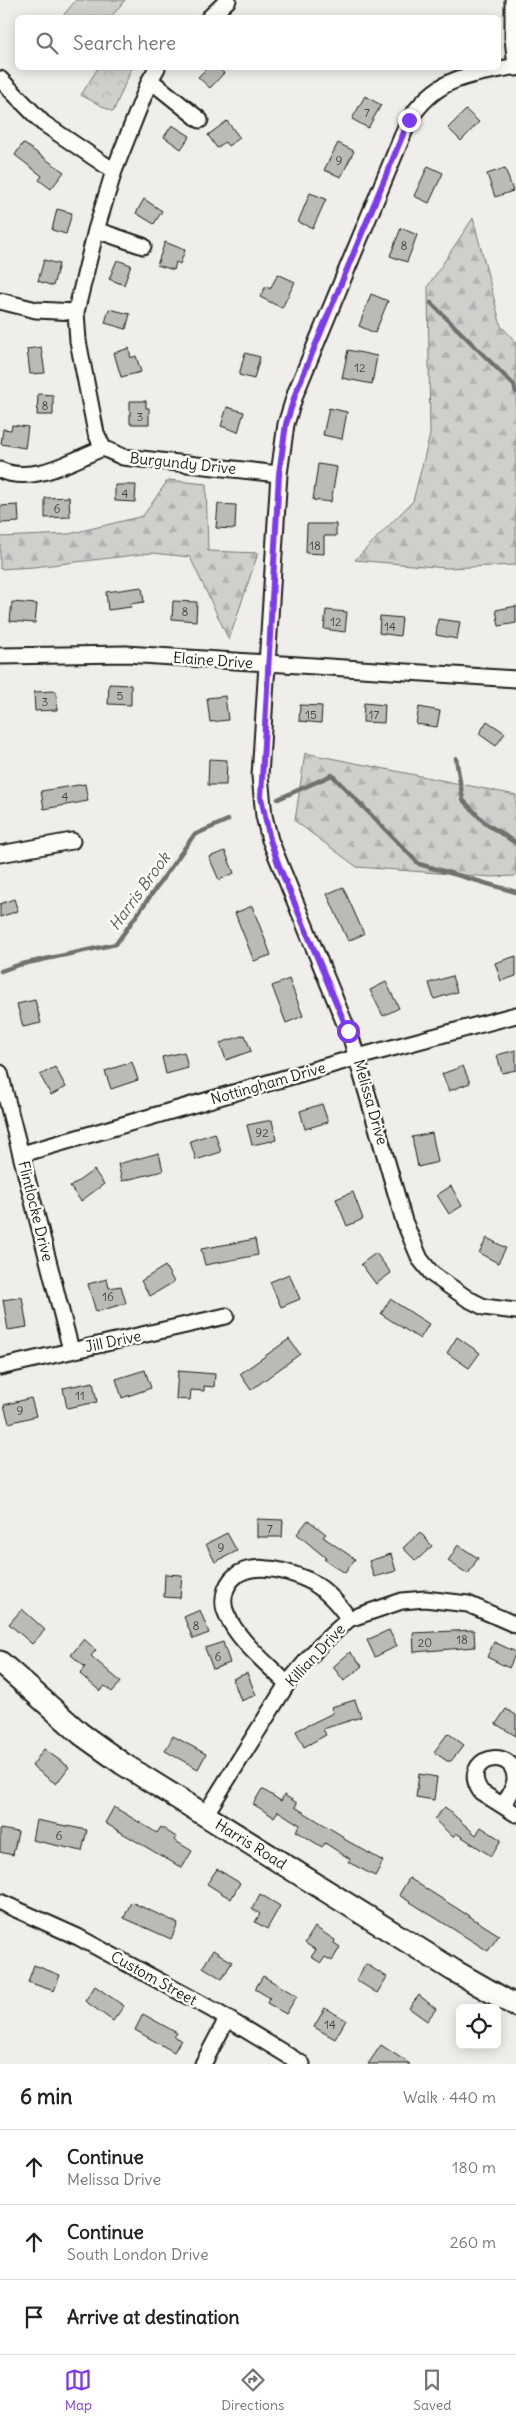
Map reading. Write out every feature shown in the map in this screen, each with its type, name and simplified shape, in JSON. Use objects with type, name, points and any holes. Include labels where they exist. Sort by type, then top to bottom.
[{"type":"street","points":[[212,15],[228,0]]},
{"type":"street","points":[[512,0],[512,32],[516,67]]},
{"type":"street","name":"Melissa Drive","points":[[501,70],[516,67]]},
{"type":"street","name":"Melissa Drive","points":[[500,70],[463,77],[443,85],[422,100],[409,120],[296,392],[286,424],[279,474],[260,776],[264,816],[279,866],[358,1057],[404,1221],[420,1258],[432,1274],[468,1299],[484,1307],[516,1311]]},
{"type":"street","points":[[0,470],[17,474],[43,471],[58,467],[103,448],[96,433],[86,386],[76,312],[96,230],[114,171],[154,74],[200,120]]},
{"type":"street","points":[[0,79],[43,123],[114,171]]},
{"type":"street","points":[[96,230],[143,246]]},
{"type":"street","points":[[0,300],[36,310],[76,312]]},
{"type":"street","name":"Burgundy Drive","points":[[103,448],[112,454],[144,461],[279,474]]},
{"type":"street","name":"Elaine Drive","points":[[0,656],[126,654],[516,679]]},
{"type":"street","points":[[0,854],[72,841]]},
{"type":"street","name":"Nottingham Drive","points":[[22,1154],[358,1057],[516,1015]]},
{"type":"street","name":"Flintlocke Drive","points":[[0,1073],[71,1350]]},
{"type":"street","name":"Jill Drive","points":[[0,1367],[226,1316]]},
{"type":"street","points":[[287,1684],[241,1636],[226,1614],[224,1593],[235,1576],[255,1568],[295,1575],[328,1593],[349,1619]]},
{"type":"street","name":"Killian Drive","points":[[205,1815],[287,1684],[319,1646],[349,1619],[402,1601],[425,1599],[468,1604],[516,1625]]},
{"type":"street","name":"Harris Road","points":[[0,1662],[102,1751],[453,1970],[516,2006]]},
{"type":"street","name":"Custom Street","points":[[0,1902],[78,1937],[227,2019],[302,2064]]},
{"type":"street","points":[[203,2064],[227,2019]]},
{"type":"green space","points":[[76,0],[125,0],[113,15],[64,15]]},
{"type":"green space","points":[[97,70],[131,70],[113,112],[81,95]]},
{"type":"green space","points":[[473,218],[501,326],[516,342],[516,565],[446,568],[355,560],[413,501],[430,435],[428,286]]},
{"type":"green space","points":[[168,480],[206,484],[208,551],[258,553],[229,640],[190,557],[152,553],[34,567],[0,569],[0,537],[69,534],[143,516]]},
{"type":"green space","points":[[305,753],[516,795],[516,876],[491,877],[357,867],[295,821]]},
{"type":"building","points":[[205,70],[220,70],[224,73],[210,88],[198,77]]},
{"type":"building","points":[[365,96],[381,105],[368,128],[352,119]]},
{"type":"building","points":[[466,110],[479,122],[461,141],[448,128]]},
{"type":"building","points":[[227,121],[240,138],[228,146],[225,142],[217,148],[208,135]]},
{"type":"building","points":[[172,125],[190,136],[181,149],[164,137]]},
{"type":"building","points":[[23,143],[64,172],[51,189],[39,180],[42,176],[15,155]]},
{"type":"building","points":[[338,143],[354,151],[341,177],[324,170]]},
{"type":"building","points":[[428,166],[443,173],[429,203],[414,196]]},
{"type":"building","points":[[505,168],[513,191],[495,197],[487,174]]},
{"type":"building","points":[[310,193],[326,199],[313,228],[298,222]]},
{"type":"building","points":[[144,199],[162,211],[154,224],[136,213]]},
{"type":"building","points":[[57,209],[72,213],[66,234],[52,230]]},
{"type":"building","points":[[401,228],[417,235],[407,262],[390,256]]},
{"type":"building","points":[[165,242],[185,250],[180,264],[176,262],[174,270],[157,265]]},
{"type":"building","points":[[44,260],[59,264],[53,286],[38,281]]},
{"type":"building","points":[[117,260],[131,265],[124,285],[109,279]]},
{"type":"building","points":[[278,274],[295,282],[282,308],[260,297],[266,286],[270,289]]},
{"type":"building","points":[[371,294],[388,301],[375,333],[359,326]]},
{"type":"building","points":[[109,309],[130,314],[126,329],[105,323]]},
{"type":"building","points":[[41,347],[45,373],[30,374],[27,349]]},
{"type":"building","points":[[129,348],[131,358],[136,356],[141,372],[121,377],[114,353]]},
{"type":"building","points":[[348,350],[377,356],[372,384],[342,378]]},
{"type":"building","points":[[245,353],[260,357],[254,379],[239,375]]},
{"type":"building","points":[[38,394],[53,395],[53,415],[37,415]]},
{"type":"building","points":[[130,401],[146,401],[146,408],[149,408],[149,424],[130,424]]},
{"type":"building","points":[[227,407],[244,412],[238,432],[221,426]]},
{"type":"building","points":[[329,408],[347,412],[342,439],[323,435]]},
{"type":"building","points":[[12,425],[28,427],[25,448],[1,444],[3,429],[11,430]]},
{"type":"building","points":[[318,464],[337,467],[331,502],[313,500]]},
{"type":"building","points":[[115,485],[136,485],[135,502],[115,501]]},
{"type":"building","points":[[69,497],[70,517],[45,518],[45,498]]},
{"type":"building","points":[[218,504],[236,505],[235,529],[216,528]]},
{"type":"building","points":[[18,505],[19,522],[0,523],[0,506]]},
{"type":"building","points":[[307,524],[336,524],[336,536],[324,536],[324,554],[306,553]]},
{"type":"building","points":[[142,587],[144,602],[130,604],[131,607],[108,610],[106,592]]},
{"type":"building","points":[[173,601],[197,602],[196,621],[172,619]]},
{"type":"building","points":[[12,602],[37,604],[35,623],[10,621]]},
{"type":"building","points":[[516,606],[516,623],[499,626],[496,610]]},
{"type":"building","points":[[326,610],[347,612],[345,632],[324,629]]},
{"type":"building","points":[[380,616],[402,618],[400,636],[379,633]]},
{"type":"building","points":[[438,619],[460,622],[457,639],[436,635]]},
{"type":"building","points":[[109,684],[131,685],[131,705],[108,704]]},
{"type":"building","points":[[56,691],[57,710],[35,711],[34,692]]},
{"type":"building","points":[[225,696],[228,720],[210,722],[207,698]]},
{"type":"building","points":[[364,703],[385,705],[384,723],[363,722]]},
{"type":"building","points":[[300,705],[322,706],[321,723],[299,721]]},
{"type":"building","points":[[419,707],[440,711],[437,727],[416,724]]},
{"type":"building","points":[[487,721],[505,733],[496,746],[479,734]]},
{"type":"building","points":[[209,759],[227,760],[226,785],[208,785]]},
{"type":"building","points":[[85,784],[88,801],[44,809],[41,791]]},
{"type":"building","points":[[225,851],[234,873],[219,880],[209,857]]},
{"type":"building","points":[[343,887],[364,934],[348,941],[327,894]]},
{"type":"building","points":[[14,899],[18,911],[0,917],[0,904]]},
{"type":"building","points":[[252,906],[271,955],[254,961],[235,913]]},
{"type":"building","points":[[516,956],[516,976],[501,981],[495,963]]},
{"type":"building","points":[[452,976],[457,992],[434,999],[429,983]]},
{"type":"building","points":[[289,979],[303,1016],[286,1023],[272,986]]},
{"type":"building","points":[[386,982],[399,1008],[383,1016],[370,990]]},
{"type":"building","points":[[35,1000],[41,1023],[23,1027],[17,1004]]},
{"type":"building","points":[[245,1035],[251,1051],[226,1060],[220,1043]]},
{"type":"building","points":[[516,1050],[516,1070],[502,1073],[497,1055]]},
{"type":"building","points":[[184,1052],[188,1068],[166,1074],[162,1057]]},
{"type":"building","points":[[132,1062],[138,1080],[111,1089],[105,1071]]},
{"type":"building","points":[[463,1066],[470,1083],[449,1091],[442,1074]]},
{"type":"building","points":[[55,1067],[66,1087],[51,1095],[40,1075]]},
{"type":"building","points":[[322,1104],[328,1122],[305,1129],[300,1111]]},
{"type":"building","points":[[272,1120],[276,1140],[252,1145],[247,1125]]},
{"type":"building","points":[[215,1133],[221,1152],[196,1160],[190,1141]]},
{"type":"building","points":[[432,1133],[438,1162],[418,1167],[412,1137]]},
{"type":"building","points":[[159,1153],[163,1171],[122,1181],[118,1164]]},
{"type":"building","points":[[94,1170],[104,1184],[81,1201],[70,1187]]},
{"type":"building","points":[[451,1186],[462,1206],[449,1214],[437,1195]]},
{"type":"building","points":[[353,1192],[363,1219],[347,1226],[336,1199]]},
{"type":"building","points":[[487,1238],[506,1248],[498,1263],[479,1253]]},
{"type":"building","points":[[255,1239],[258,1255],[205,1265],[201,1249]]},
{"type":"building","points":[[376,1253],[391,1273],[376,1284],[361,1264]]},
{"type":"building","points":[[165,1266],[174,1282],[150,1296],[141,1281]]},
{"type":"building","points":[[289,1274],[300,1299],[281,1307],[270,1282]]},
{"type":"building","points":[[107,1279],[109,1288],[121,1286],[126,1303],[96,1312],[88,1284]]},
{"type":"building","points":[[22,1297],[27,1327],[8,1330],[3,1300]]},
{"type":"building","points":[[390,1299],[429,1324],[420,1339],[381,1314]]},
{"type":"building","points":[[457,1337],[480,1353],[469,1368],[447,1353]]},
{"type":"building","points":[[289,1339],[300,1354],[251,1390],[240,1374]]},
{"type":"building","points":[[145,1370],[151,1388],[122,1398],[116,1379]]},
{"type":"building","points":[[178,1371],[215,1374],[214,1387],[204,1386],[204,1391],[191,1390],[190,1400],[176,1399]]},
{"type":"building","points":[[93,1382],[97,1402],[67,1408],[63,1388]]},
{"type":"building","points":[[31,1398],[36,1416],[9,1423],[4,1405]]},
{"type":"building","points":[[257,1519],[283,1520],[282,1537],[257,1537]]},
{"type":"building","points":[[308,1520],[326,1534],[323,1537],[355,1559],[345,1573],[324,1559],[326,1558],[297,1534]]},
{"type":"building","points":[[420,1532],[432,1546],[416,1561],[403,1548]]},
{"type":"building","points":[[227,1533],[237,1551],[215,1562],[206,1544]]},
{"type":"building","points":[[458,1545],[478,1558],[468,1574],[448,1561]]},
{"type":"building","points":[[391,1554],[396,1571],[374,1577],[369,1561]]},
{"type":"building","points":[[165,1574],[182,1575],[180,1598],[164,1597]]},
{"type":"building","points":[[22,1609],[45,1630],[32,1644],[9,1624]]},
{"type":"building","points":[[200,1610],[209,1633],[193,1639],[184,1617]]},
{"type":"building","points":[[389,1630],[397,1646],[375,1657],[367,1640]]},
{"type":"building","points":[[474,1630],[475,1647],[414,1652],[413,1633]]},
{"type":"building","points":[[84,1639],[96,1650],[91,1656],[121,1682],[112,1692],[105,1686],[100,1691],[80,1674],[85,1667],[71,1655]]},
{"type":"building","points":[[223,1642],[230,1663],[213,1669],[205,1648]]},
{"type":"building","points":[[494,1642],[516,1652],[509,1668],[487,1657]]},
{"type":"building","points":[[350,1652],[362,1666],[344,1681],[333,1667]]},
{"type":"building","points":[[247,1673],[256,1695],[241,1701],[233,1679]]},
{"type":"building","points":[[355,1700],[361,1717],[323,1729],[326,1735],[304,1747],[296,1731],[333,1713],[331,1707]]},
{"type":"building","points":[[506,1709],[516,1715],[516,1736],[496,1724]]},
{"type":"building","points":[[448,1733],[464,1745],[451,1761],[447,1761],[434,1752]]},
{"type":"building","points":[[173,1736],[206,1754],[198,1769],[165,1751]]},
{"type":"building","points":[[44,1749],[69,1767],[56,1784],[32,1766]]},
{"type":"building","points":[[419,1774],[437,1777],[434,1800],[416,1797]]},
{"type":"building","points":[[262,1789],[281,1801],[284,1795],[297,1803],[295,1807],[344,1837],[344,1839],[383,1861],[375,1876],[348,1862],[350,1859],[325,1843],[322,1847],[296,1831],[300,1825],[278,1811],[274,1817],[253,1804]]},
{"type":"building","points":[[114,1807],[157,1833],[161,1827],[176,1837],[174,1840],[192,1851],[182,1868],[105,1823]]},
{"type":"building","points":[[445,1807],[476,1835],[481,1827],[501,1840],[491,1856],[456,1833],[453,1837],[434,1819]]},
{"type":"building","points":[[36,1820],[87,1830],[82,1851],[32,1840]]},
{"type":"building","points":[[0,1829],[18,1832],[13,1855],[0,1852]]},
{"type":"building","points":[[217,1869],[240,1883],[231,1899],[207,1884]]},
{"type":"building","points":[[409,1878],[499,1935],[488,1951],[399,1895]]},
{"type":"building","points":[[260,1894],[280,1906],[267,1929],[255,1922],[260,1914],[252,1909]]},
{"type":"building","points":[[131,1902],[178,1923],[171,1939],[124,1918]]},
{"type":"building","points":[[315,1927],[335,1940],[334,1943],[340,1947],[332,1961],[325,1957],[321,1963],[311,1957],[316,1950],[305,1943]]},
{"type":"building","points":[[213,1950],[232,1962],[222,1979],[203,1967]]},
{"type":"building","points":[[366,1964],[387,1977],[377,1993],[356,1980]]},
{"type":"building","points":[[34,1965],[60,1975],[54,1991],[28,1982]]},
{"type":"building","points":[[263,1976],[297,1996],[286,2014],[267,2003],[270,1998],[255,1989]]},
{"type":"building","points":[[95,1986],[124,2006],[113,2021],[85,2001]]},
{"type":"building","points":[[419,1995],[436,2009],[427,2021],[409,2008]]},
{"type":"building","points":[[325,2008],[346,2020],[335,2039],[314,2027]]},
{"type":"building","points":[[143,2014],[177,2033],[174,2037],[181,2040],[174,2052],[135,2030]]},
{"type":"building","points":[[381,2045],[410,2064],[368,2064]]},
{"type":"waterway","points":[[431,303],[514,385],[516,392]]},
{"type":"waterway","points":[[456,758],[463,800],[485,823],[516,843]]},
{"type":"waterway","name":"Harris Brook","points":[[278,799],[332,775],[419,864],[516,892]]},
{"type":"waterway","name":"Harris Brook","points":[[1,971],[18,965],[116,944],[194,835],[228,820]]},
{"type":"route","points":[[348,1031],[279,866],[270,840],[261,797],[260,776],[279,474],[282,443],[296,392],[409,120]]}]
